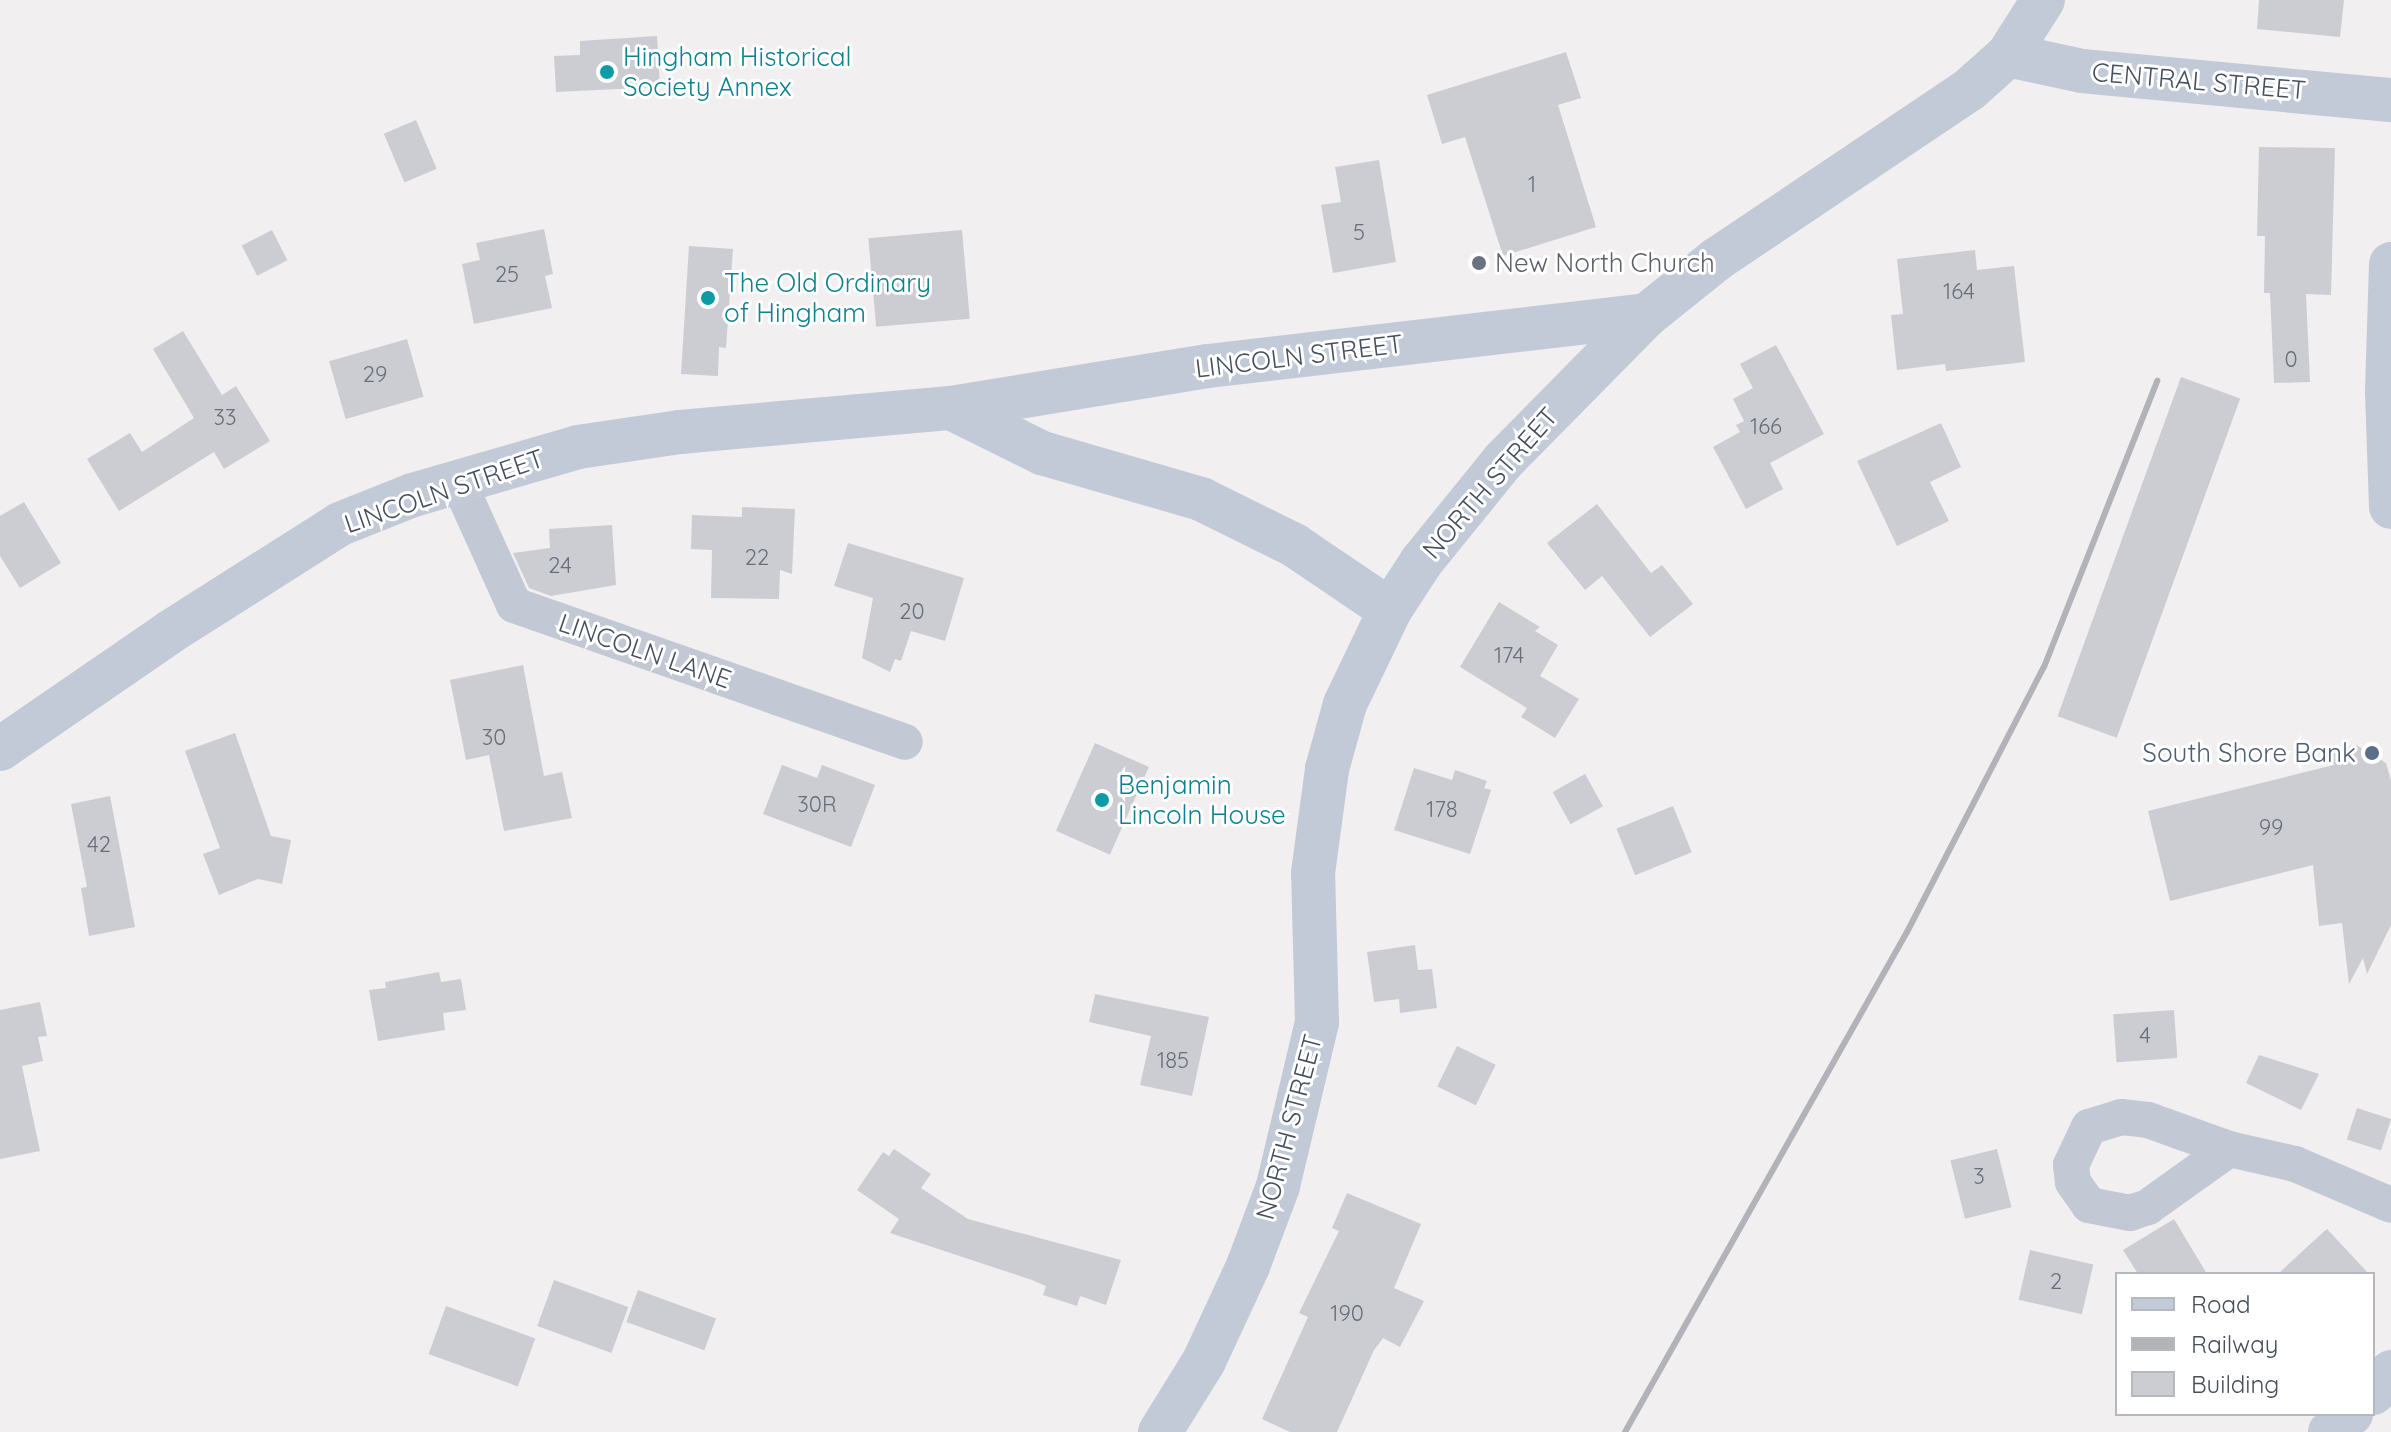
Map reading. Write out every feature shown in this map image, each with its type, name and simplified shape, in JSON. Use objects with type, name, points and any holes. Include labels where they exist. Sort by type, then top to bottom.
[{"type":"main road","name":"NORTH STREET","points":[[1160,1432],[1204,1361],[1248,1266],[1282,1171],[1317,1022],[1313,873],[1327,769],[1345,704],[1390,610],[1422,561],[1503,461],[1647,315],[1717,259],[1970,89],[2008,55],[2043,0]]},
{"type":"main road","name":"CENTRAL STREET","points":[[2008,55],[2082,71],[2391,100]]},
{"type":"main road","points":[[2391,264],[2387,392],[2391,507]]},
{"type":"main road","name":"LINCOLN STREET","points":[[0,749],[340,524],[458,481],[607,443],[951,408],[1208,366],[1647,315]]},
{"type":"main road","points":[[951,408],[1042,453],[1201,499],[1294,545],[1390,610]]},
{"type":"main road","points":[[2375,1391],[2391,1372]]},
{"type":"main road","points":[[2330,1432],[2349,1416]]},
{"type":"street","name":"LINCOLN LANE","points":[[458,481],[514,605],[905,742]]},
{"type":"street","points":[[2229,1149],[2295,1164],[2391,1205]]},
{"type":"building","points":[[2259,0],[2344,0],[2340,37],[2257,29]]},
{"type":"building","name":"Hingham Historical Society Annex","points":[[657,36],[660,87],[556,92],[554,56],[580,55],[580,41]]},
{"type":"building","points":[[1566,52],[1581,98],[1558,105],[1596,227],[1503,256],[1465,137],[1442,144],[1427,95]]},
{"type":"building","points":[[416,120],[437,169],[404,182],[384,134]]},
{"type":"building","points":[[2259,147],[2335,148],[2331,295],[2306,294],[2310,382],[2274,383],[2270,293],[2264,293],[2265,236],[2257,236]]},
{"type":"building","points":[[1379,160],[1396,262],[1333,273],[1321,205],[1341,202],[1335,167]]},
{"type":"building","points":[[544,229],[553,274],[545,276],[552,308],[474,324],[462,264],[480,260],[476,243]]},
{"type":"building","points":[[272,230],[287,260],[257,276],[242,245]]},
{"type":"building","points":[[962,230],[970,319],[876,327],[868,238]]},
{"type":"building","name":"The Old Ordinary of Hingham","points":[[689,246],[733,249],[726,348],[719,347],[718,376],[681,374]]},
{"type":"building","points":[[1975,250],[1977,270],[2014,266],[2025,362],[1946,371],[1945,364],[1897,370],[1891,315],[1903,314],[1897,259]]},
{"type":"building","points":[[183,331],[222,395],[236,386],[270,441],[224,469],[214,452],[119,511],[87,459],[130,433],[142,452],[194,418],[153,349]]},
{"type":"building","points":[[407,339],[424,397],[346,419],[329,361]]},
{"type":"building","points":[[1776,345],[1824,434],[1770,463],[1783,489],[1746,509],[1713,447],[1740,432],[1736,425],[1744,421],[1733,399],[1753,388],[1740,364]]},
{"type":"building","points":[[2181,377],[2240,399],[2117,738],[2058,716]]},
{"type":"building","points":[[1941,423],[1961,467],[1930,482],[1949,521],[1897,546],[1857,461]]},
{"type":"building","points":[[24,502],[61,563],[20,588],[0,556],[0,516]]},
{"type":"building","points":[[1597,504],[1651,573],[1662,565],[1693,604],[1650,637],[1602,576],[1585,590],[1547,543]]},
{"type":"building","points":[[742,507],[795,509],[792,574],[780,570],[779,599],[711,598],[712,550],[691,549],[692,515],[742,517]]},
{"type":"building","points":[[612,525],[616,585],[551,596],[529,588],[513,553],[550,548],[549,529]]},
{"type":"building","points":[[848,543],[964,578],[945,641],[911,631],[901,661],[895,659],[890,672],[862,658],[873,598],[834,586]]},
{"type":"building","points":[[1499,602],[1540,627],[1535,631],[1558,645],[1540,676],[1579,699],[1555,738],[1521,717],[1527,708],[1460,667]]},
{"type":"building","points":[[523,665],[544,776],[562,772],[572,818],[504,831],[489,755],[466,760],[450,680]]},
{"type":"building","points":[[235,733],[271,836],[291,840],[282,884],[258,879],[219,895],[203,854],[220,848],[185,751]]},
{"type":"building","name":"Benjamin Lincoln House","points":[[1095,743],[1149,767],[1110,855],[1056,831]]},
{"type":"building","points":[[2356,745],[2386,763],[2391,781],[2391,925],[2367,974],[2363,958],[2349,984],[2342,923],[2319,926],[2313,865],[2170,901],[2148,811],[2334,765],[2330,751]]},
{"type":"building","points":[[782,765],[817,778],[822,765],[875,785],[851,847],[763,814]]},
{"type":"building","points":[[1414,768],[1452,780],[1455,770],[1487,781],[1484,788],[1491,790],[1470,854],[1394,830]]},
{"type":"building","points":[[1585,774],[1603,806],[1571,824],[1553,792]]},
{"type":"building","points":[[110,796],[135,927],[89,936],[81,888],[87,887],[71,804]]},
{"type":"building","points":[[1673,806],[1692,852],[1635,875],[1616,829]]},
{"type":"building","points":[[1415,945],[1418,970],[1432,969],[1437,1008],[1400,1013],[1399,999],[1374,1002],[1367,952]]},
{"type":"building","points":[[439,972],[441,982],[461,979],[466,1010],[443,1013],[445,1030],[378,1041],[369,990],[386,988],[385,982]]},
{"type":"building","points":[[1095,994],[1209,1017],[1192,1096],[1140,1085],[1151,1036],[1089,1022]]},
{"type":"building","points":[[40,1002],[47,1036],[38,1037],[43,1061],[22,1066],[40,1151],[0,1159],[0,1010]]},
{"type":"building","points":[[2174,1010],[2177,1058],[2116,1062],[2113,1014]]},
{"type":"building","points":[[1457,1046],[1496,1065],[1476,1105],[1437,1086]]},
{"type":"building","points":[[2259,1055],[2319,1074],[2301,1110],[2246,1083]]},
{"type":"building","points":[[2357,1108],[2391,1119],[2381,1151],[2347,1139]]},
{"type":"building","points":[[894,1149],[931,1174],[921,1188],[968,1219],[1121,1260],[1106,1305],[1080,1296],[1077,1306],[1043,1295],[1046,1286],[1032,1280],[890,1233],[899,1219],[857,1190],[883,1152],[889,1156]]},
{"type":"building","points":[[1997,1149],[2012,1207],[1965,1219],[1950,1161]]},
{"type":"building","points":[[1347,1193],[1421,1224],[1394,1288],[1424,1301],[1400,1347],[1383,1338],[1374,1350],[1337,1432],[1290,1432],[1262,1419],[1308,1317],[1299,1313],[1339,1231],[1332,1228]]},
{"type":"building","points":[[2174,1219],[2206,1272],[2137,1272],[2123,1250]]},
{"type":"building","points":[[2327,1229],[2367,1272],[2280,1272]]},
{"type":"building","points":[[2030,1250],[2093,1265],[2082,1314],[2019,1300]]},
{"type":"building","points":[[554,1280],[628,1307],[611,1353],[537,1326]]},
{"type":"building","points":[[638,1290],[716,1318],[704,1350],[626,1322]]},
{"type":"building","points":[[446,1306],[535,1338],[518,1386],[429,1354]]},
{"type":"railway","points":[[1625,1432],[1907,932],[2044,667],[2157,381]]},
{"type":"place","name":"Hingham Historical Society Annex","points":[[607,72]]},
{"type":"place","name":"New North Church","points":[[1479,263]]},
{"type":"place","name":"The Old Ordinary of Hingham","points":[[708,298]]},
{"type":"place","name":"South Shore Bank","points":[[2372,753]]},
{"type":"place","name":"Benjamin Lincoln House","points":[[1102,800]]}]
